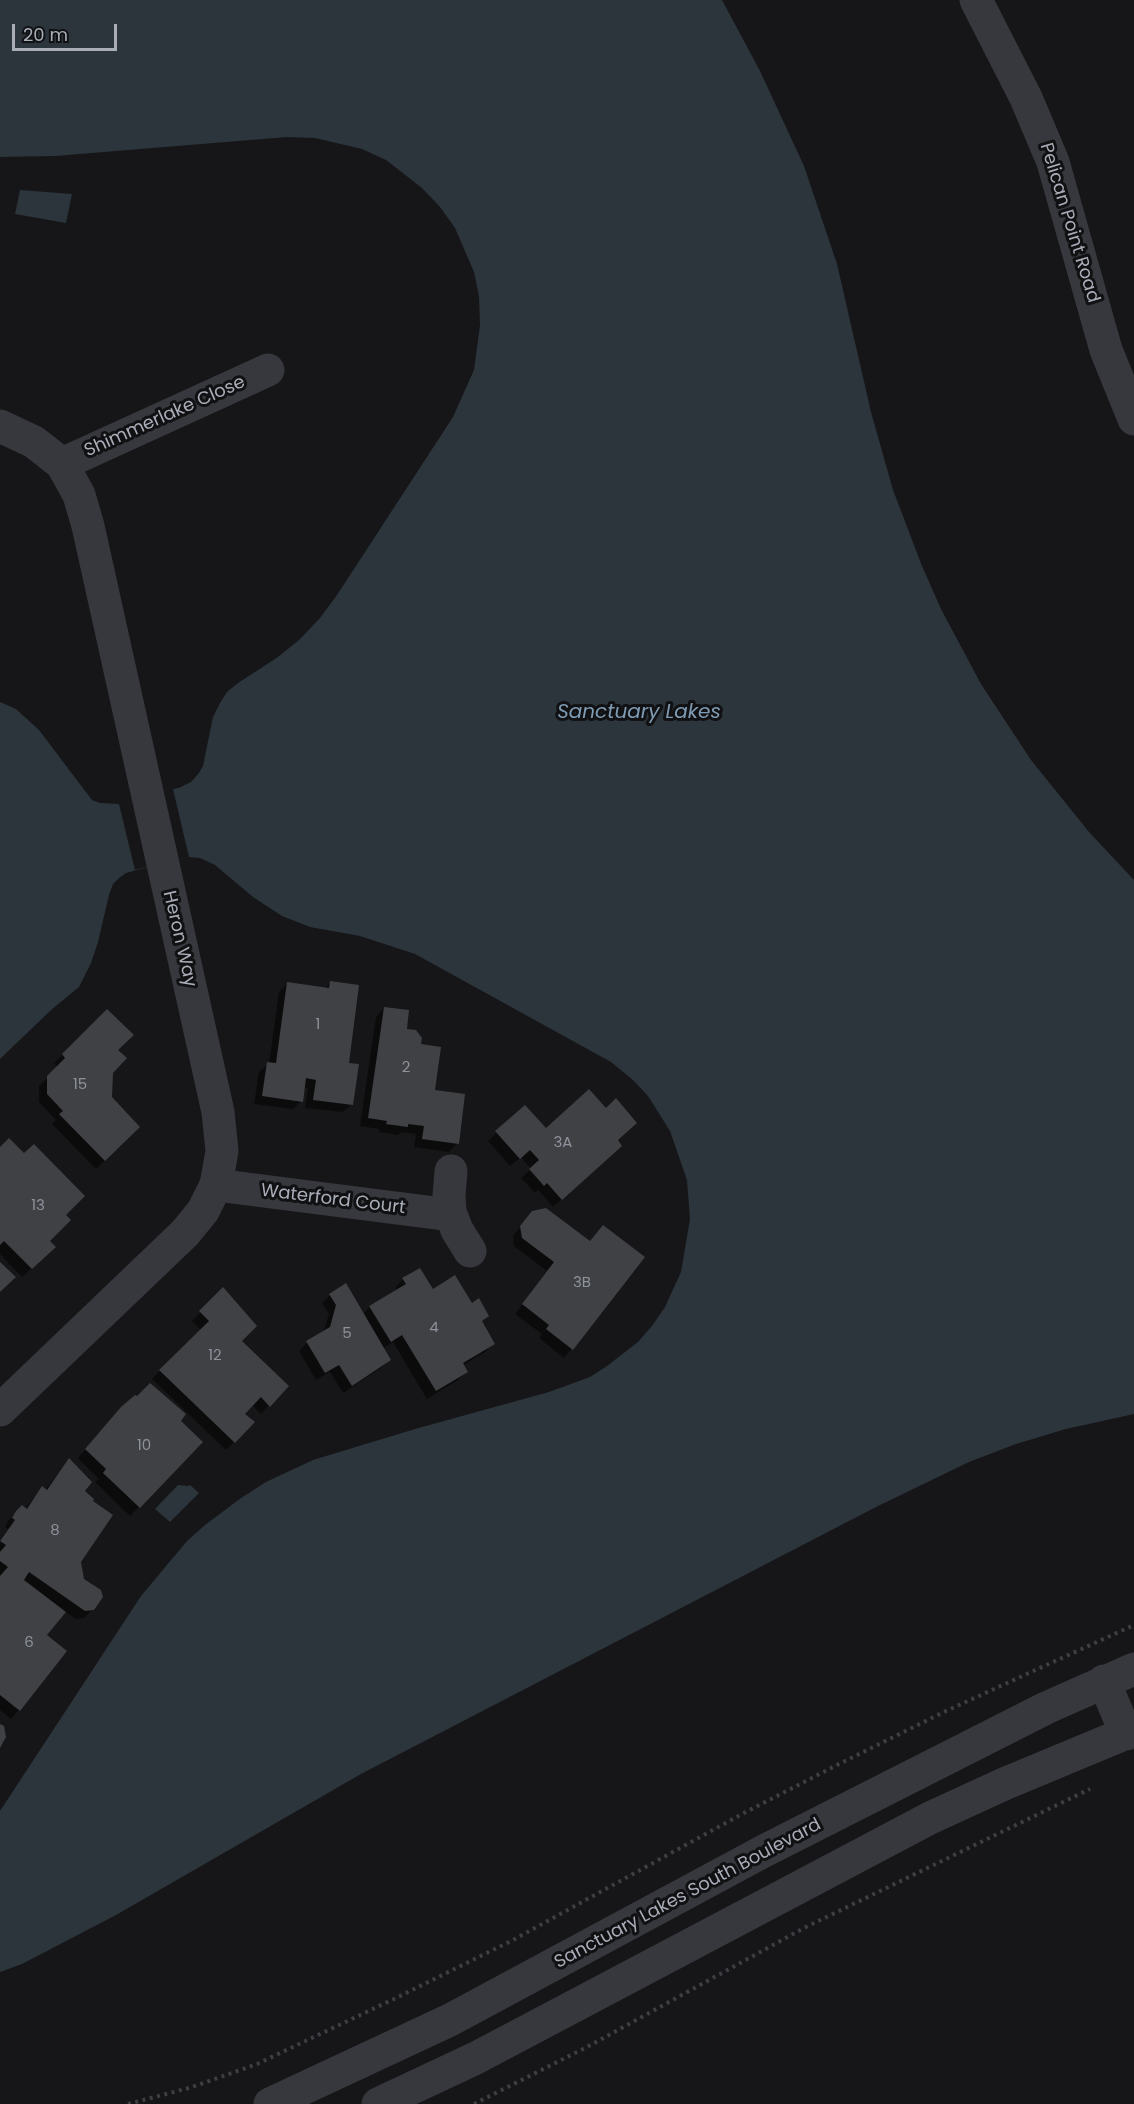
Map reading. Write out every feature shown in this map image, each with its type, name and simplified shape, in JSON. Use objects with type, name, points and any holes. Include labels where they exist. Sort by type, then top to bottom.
[{"type":"street","name":"Pelican Point Road","points":[[976,0],[1026,98],[1053,162],[1106,350],[1134,419]]},
{"type":"street","name":"Shimmerlake Close","points":[[62,464],[268,370]]},
{"type":"street","name":"Heron Way","points":[[0,426],[11,429],[34,442],[62,464],[79,495],[88,526],[218,1112],[222,1151],[216,1185],[203,1211],[185,1233],[0,1410]]},
{"type":"street","points":[[451,1171],[449,1196],[451,1215],[470,1251]]},
{"type":"street","name":"Waterford Court","points":[[216,1185],[451,1215]]},
{"type":"street","name":"Sanctuary Lakes South Boulevard","points":[[270,2104],[461,2014],[764,1851],[1046,1708],[1134,1668]]},
{"type":"street","points":[[378,2104],[476,2058],[930,1818],[1004,1784],[1130,1732],[1104,1681]]},
{"type":"path","points":[[128,2104],[189,2088],[257,2064],[386,2003],[513,1940],[742,1814],[837,1765],[946,1711],[1134,1624]]},
{"type":"path","points":[[474,2104],[587,2047],[804,1928],[1091,1789]]},
{"type":"water","name":"Sanctuary Lakes","points":[[0,0],[722,0],[760,71],[804,166],[837,264],[871,412],[893,490],[941,609],[981,684],[1031,760],[1089,832],[1134,880],[1134,1414],[1066,1429],[1016,1444],[969,1462],[876,1507],[361,1774],[116,1915],[22,1964],[0,1972],[0,1811],[141,1596],[187,1541],[241,1498],[266,1482],[313,1460],[549,1392],[590,1377],[638,1342],[665,1307],[681,1272],[690,1219],[687,1180],[670,1131],[648,1096],[611,1062],[415,954],[360,936],[310,927],[282,916],[253,897],[215,865],[200,858],[189,857],[126,873],[113,884],[98,942],[79,987],[51,1010],[0,1059],[0,702],[16,709],[39,730],[92,800],[119,804],[181,787],[191,782],[203,766],[213,717],[227,692],[278,657],[299,640],[320,618],[453,417],[474,370],[480,325],[479,296],[474,272],[455,228],[422,188],[386,160],[362,149],[315,138],[287,137],[55,156],[0,157]]},
{"type":"water","points":[[20,190],[72,194],[66,223],[15,214]]},
{"type":"water","points":[[178,1485],[190,1485],[199,1493],[170,1522],[155,1509]]},
{"type":"pier","points":[[173,789],[189,857],[135,870],[119,804]]},
{"type":"building","points":[[330,981],[359,985],[349,1063],[359,1064],[353,1105],[313,1100],[316,1080],[306,1078],[303,1102],[262,1096],[267,1062],[276,1063],[287,982],[329,988]]},
{"type":"building","points":[[384,1007],[409,1010],[407,1029],[416,1030],[422,1038],[421,1044],[441,1047],[435,1090],[465,1094],[459,1144],[422,1139],[424,1126],[408,1124],[408,1127],[386,1124],[387,1121],[368,1118]]},
{"type":"building","points":[[107,1009],[134,1035],[118,1050],[127,1058],[113,1073],[112,1097],[140,1127],[105,1161],[59,1114],[63,1111],[47,1094],[47,1076],[65,1058],[62,1054]]},
{"type":"building","points":[[589,1089],[606,1108],[616,1098],[637,1123],[618,1140],[622,1146],[562,1200],[547,1183],[544,1186],[529,1169],[539,1160],[530,1150],[520,1159],[495,1131],[525,1105],[546,1128]]},
{"type":"building","points":[[9,1138],[24,1153],[34,1144],[85,1196],[66,1215],[71,1220],[50,1241],[56,1247],[32,1269],[4,1241],[0,1245],[0,1147]]},
{"type":"building","points":[[546,1208],[590,1241],[603,1225],[645,1257],[573,1350],[546,1329],[549,1325],[522,1304],[554,1262],[522,1238],[520,1226],[532,1211]]},
{"type":"building","points":[[0,1262],[16,1277],[0,1292]]},
{"type":"building","points":[[420,1268],[433,1289],[455,1275],[472,1303],[479,1298],[489,1316],[482,1321],[495,1344],[463,1363],[468,1372],[436,1391],[402,1335],[391,1342],[369,1306],[406,1284],[402,1278]]},
{"type":"building","points":[[346,1283],[391,1360],[352,1386],[339,1365],[325,1373],[306,1341],[330,1327],[336,1305],[329,1294]]},
{"type":"building","points":[[223,1287],[257,1326],[242,1341],[289,1386],[270,1407],[261,1397],[245,1414],[255,1422],[235,1443],[159,1370],[209,1321],[199,1311]]},
{"type":"building","points":[[150,1383],[186,1414],[181,1421],[203,1442],[140,1508],[103,1473],[106,1469],[85,1449],[121,1407]]},
{"type":"building","points":[[69,1458],[92,1482],[85,1491],[94,1499],[93,1501],[113,1515],[81,1562],[84,1579],[101,1590],[103,1597],[94,1610],[85,1611],[29,1572],[24,1580],[66,1612],[47,1635],[67,1651],[20,1711],[0,1695],[0,1576],[8,1567],[0,1561],[0,1552],[6,1545],[0,1541],[15,1520],[12,1518],[16,1511],[22,1505],[27,1509],[42,1486],[47,1490]]},
{"type":"building","points":[[0,1724],[4,1726],[6,1737],[0,1748]]}]
